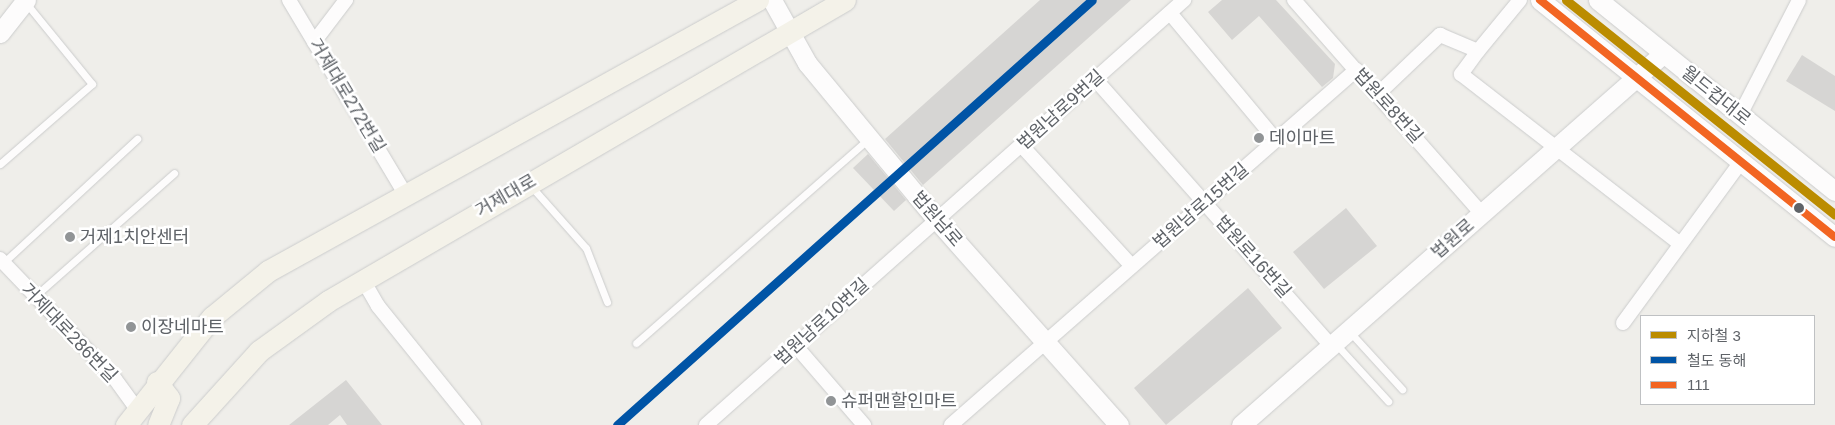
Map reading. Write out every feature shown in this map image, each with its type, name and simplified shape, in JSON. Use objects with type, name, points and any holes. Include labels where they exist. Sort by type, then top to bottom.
[{"type":"main road","points":[[132,417],[157,382],[237,294],[299,251],[758,0]]},
{"type":"main road","name":"법원남로","points":[[772,0],[789,33],[808,63],[869,138],[937,220],[1119,425]]},
{"type":"main road","name":"거제대로","points":[[192,425],[259,352],[363,280],[845,0]]},
{"type":"main road","name":"월드컵대로","points":[[1540,0],[1835,237]]},
{"type":"main road","name":"월드컵대로","points":[[1598,0],[1835,191]]},
{"type":"main road","points":[[0,33],[25,1]]},
{"type":"main road","name":"법원로","points":[[1241,425],[1664,54]]},
{"type":"main road","points":[[157,382],[169,398],[158,425]]},
{"type":"street","name":"거제대로272번길","points":[[290,0],[404,192]]},
{"type":"street","points":[[314,42],[346,0]]},
{"type":"street","name":"법원남로9번길","points":[[937,220],[1184,0]]},
{"type":"street","name":"법원로8번길","points":[[1294,0],[1482,214]]},
{"type":"street","points":[[1520,0],[1461,74],[1680,244]]},
{"type":"street","points":[[1740,115],[1799,0]]},
{"type":"street","points":[[1170,13],[1276,140]]},
{"type":"street","points":[[1378,94],[1440,35],[1478,52]]},
{"type":"street","name":"법원남로15번길","points":[[950,425],[1356,70]]},
{"type":"street","name":"법원로16번길","points":[[1095,79],[1333,344]]},
{"type":"street","points":[[1020,145],[1132,266]]},
{"type":"street","points":[[1623,324],[1741,162]]},
{"type":"street","name":"법원남로10번길","points":[[706,425],[937,220]]},
{"type":"street","name":"거제대로286번길","points":[[2,261],[34,298],[115,379],[132,417]]},
{"type":"street","points":[[363,280],[378,306],[474,425]]},
{"type":"street","points":[[796,345],[864,425]]},
{"type":"lane","points":[[0,164],[92,84],[25,1]]},
{"type":"lane","points":[[636,343],[869,138]]},
{"type":"lane","points":[[2,261],[137,139]]},
{"type":"lane","points":[[34,298],[174,173]]},
{"type":"lane","points":[[528,183],[586,248],[608,302]]},
{"type":"lane","points":[[1349,330],[1402,389]]},
{"type":"lane","points":[[1333,344],[1388,402]]},
{"type":"building","points":[[1040,0],[1131,0],[923,185],[885,139]]},
{"type":"building","points":[[1222,0],[1276,0],[1335,64],[1333,78],[1322,87],[1259,16],[1232,40],[1208,12]]},
{"type":"building","points":[[1802,55],[1835,76],[1835,111],[1786,81]]},
{"type":"building","points":[[868,154],[906,200],[894,211],[853,168]]},
{"type":"building","points":[[1346,208],[1377,246],[1324,289],[1293,252]]},
{"type":"building","points":[[1248,288],[1282,328],[1166,425],[1134,388]]},
{"type":"building","points":[[346,380],[382,425],[347,425],[340,415],[328,425],[289,425]]},
{"type":"metro line","name":"3","points":[[1566,0],[1835,215]]},
{"type":"rail line","name":"동해","points":[[617,425],[1092,0]]},
{"type":"transit line","name":"111","points":[[1540,0],[1835,237]]},
{"type":"place","name":"데이마트","points":[[1259,138]]},
{"type":"place","name":"거제1치안센터","points":[[70,237]]},
{"type":"place","name":"이장네마트","points":[[131,327]]},
{"type":"place","name":"슈퍼맨할인마트","points":[[831,401]]}]
